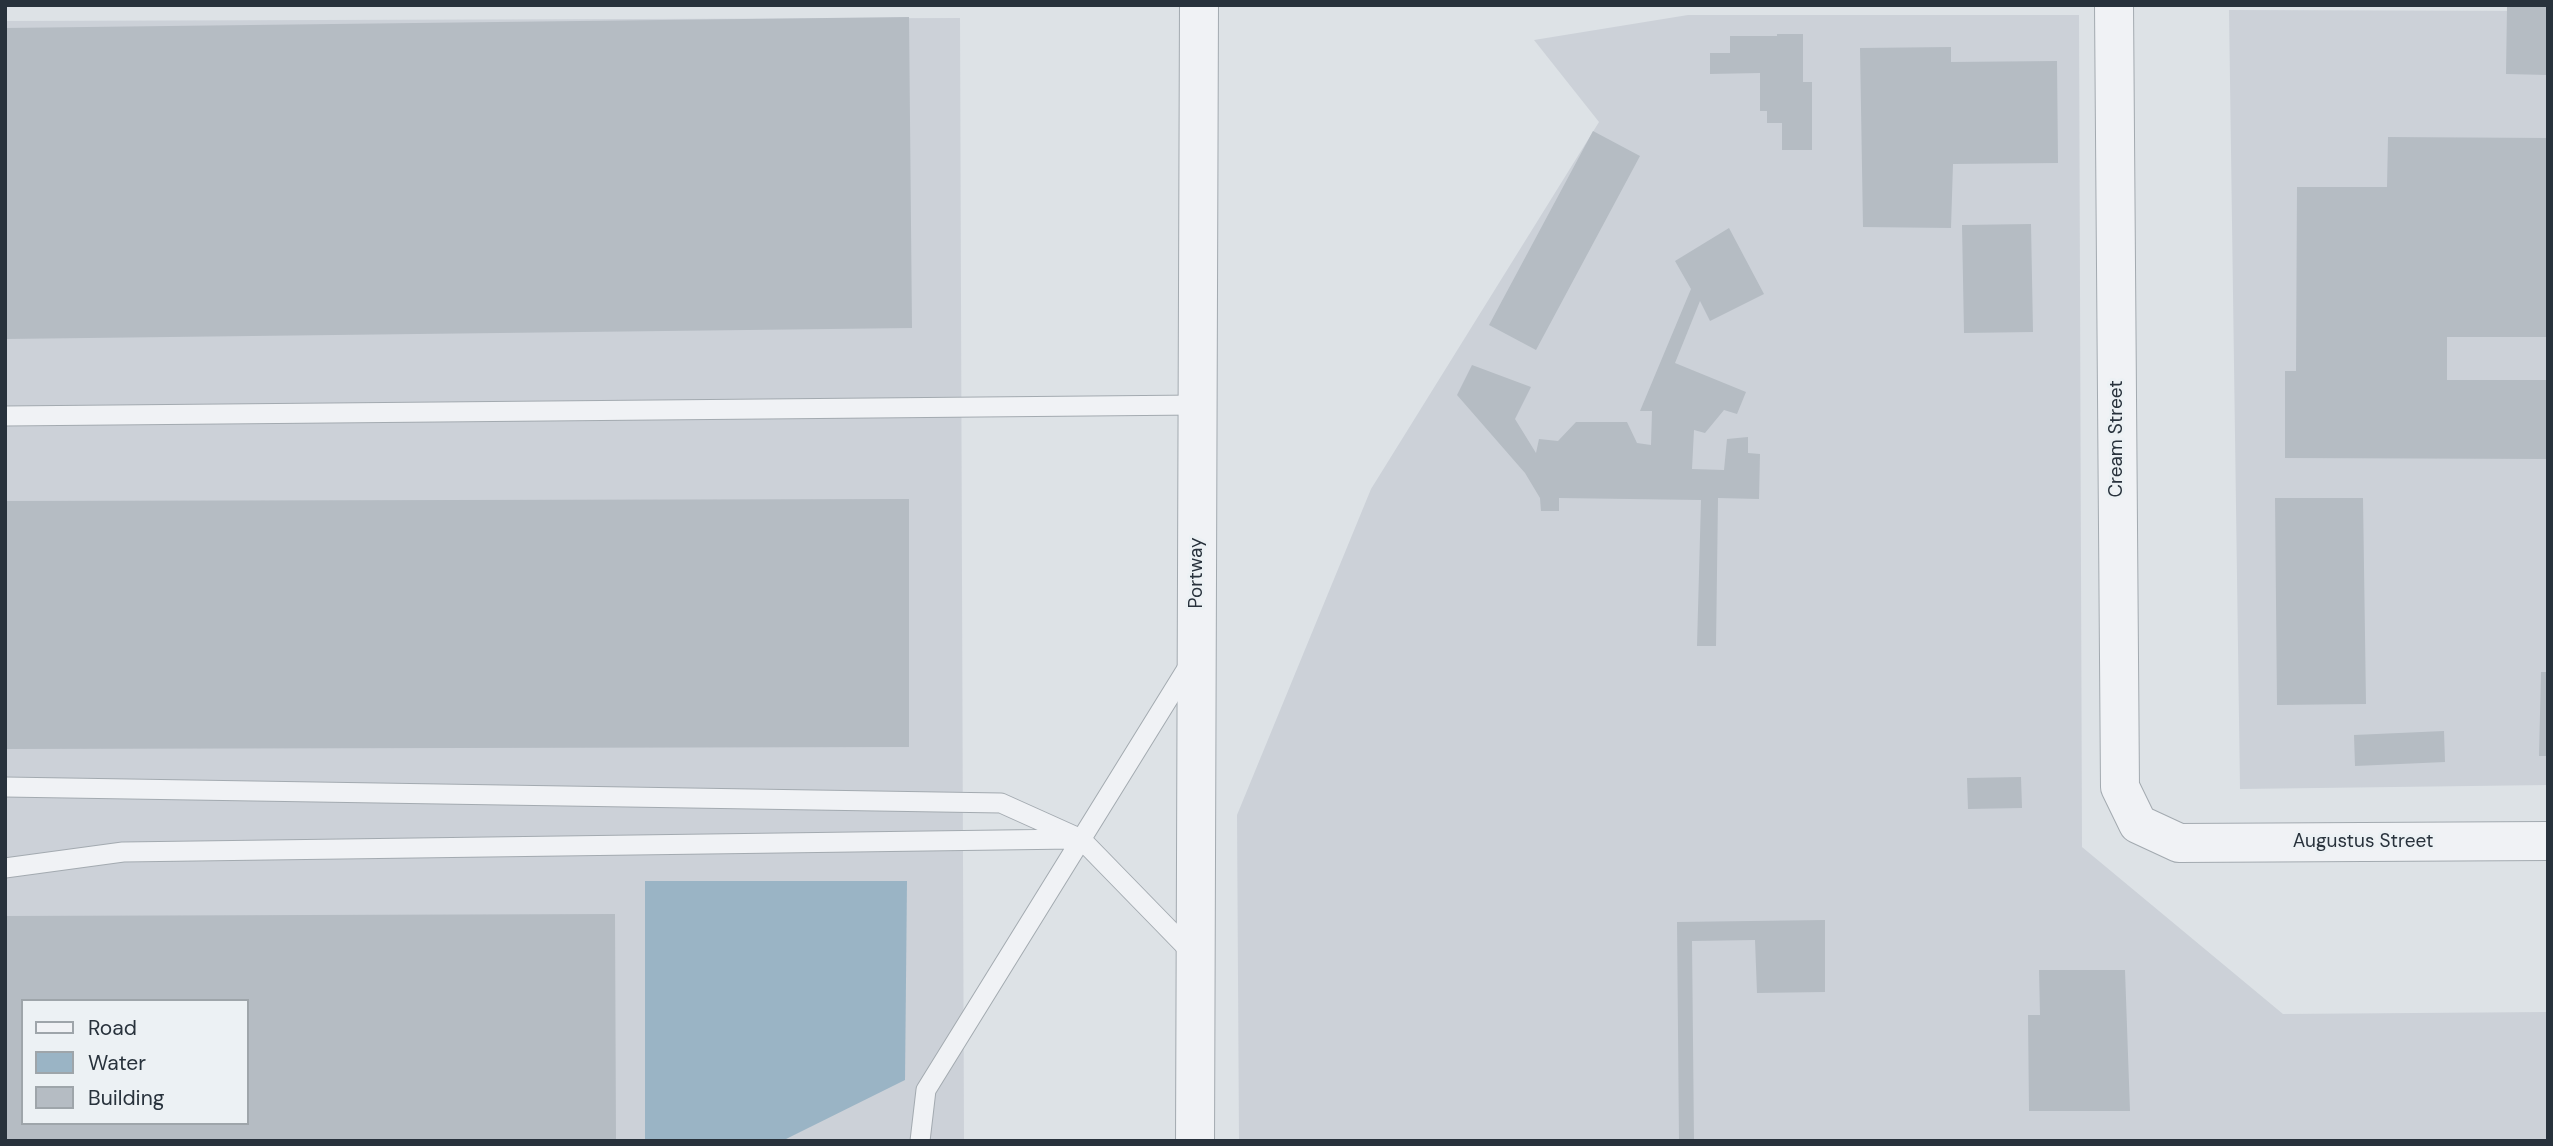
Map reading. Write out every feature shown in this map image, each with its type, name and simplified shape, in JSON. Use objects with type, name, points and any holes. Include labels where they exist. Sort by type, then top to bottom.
[{"type":"street","name":"Portway","points":[[1195,1141],[1199,5]]},
{"type":"street","name":"Cream Street","points":[[2113,5],[2120,787],[2138,824],[2179,843]]},
{"type":"street","name":"Augustus Street","points":[[2179,843],[2548,841]]},
{"type":"lane","points":[[5,416],[1198,405]]},
{"type":"lane","points":[[920,1141],[926,1090],[1197,652]]},
{"type":"lane","points":[[5,787],[1001,803],[1081,839],[1196,957]]},
{"type":"lane","points":[[5,868],[123,852],[1081,839]]},
{"type":"shaded area","points":[[2229,10],[2548,11],[2548,785],[2240,789]]},
{"type":"shaded area","points":[[1688,15],[2079,15],[2082,847],[2283,1014],[2548,1012],[2548,1141],[1239,1141],[1237,815],[1371,489],[1599,122],[1534,40]]},
{"type":"shaded area","points":[[960,18],[964,1141],[5,1141],[5,21]]},
{"type":"water","points":[[645,881],[907,881],[905,1080],[782,1141],[645,1141]]},
{"type":"building","points":[[2507,6],[2548,6],[2548,75],[2506,74]]},
{"type":"building","points":[[909,17],[912,328],[5,339],[5,28]]},
{"type":"building","points":[[1803,34],[1803,82],[1812,82],[1812,150],[1782,150],[1782,123],[1767,123],[1767,111],[1760,111],[1760,73],[1710,74],[1710,53],[1730,53],[1730,36]]},
{"type":"building","points":[[1951,47],[1951,62],[2057,61],[2058,163],[1953,164],[1951,228],[1863,227],[1860,48]]},
{"type":"building","points":[[1593,131],[1640,156],[1536,350],[1489,325]]},
{"type":"building","points":[[2388,137],[2548,138],[2548,337],[2447,337],[2447,380],[2548,380],[2548,459],[2285,458],[2285,371],[2296,371],[2297,187],[2387,187]]},
{"type":"building","points":[[2031,224],[2033,332],[1964,333],[1962,225]]},
{"type":"building","points":[[1729,228],[1764,294],[1710,321],[1700,301],[1675,363],[1746,392],[1737,414],[1724,410],[1705,433],[1694,430],[1692,469],[1724,470],[1727,439],[1748,437],[1748,453],[1760,454],[1759,499],[1718,498],[1716,646],[1697,646],[1701,500],[1559,498],[1559,511],[1541,511],[1540,498],[1525,473],[1457,395],[1472,365],[1531,387],[1515,419],[1536,453],[1539,439],[1558,441],[1576,422],[1627,422],[1637,443],[1651,445],[1652,411],[1640,411],[1691,289],[1675,261]]},
{"type":"building","points":[[2275,498],[2363,498],[2366,704],[2277,705]]},
{"type":"building","points":[[909,499],[909,747],[5,749],[5,501]]},
{"type":"building","points":[[2541,672],[2548,672],[2548,756],[2539,756]]},
{"type":"building","points":[[2444,731],[2445,762],[2355,766],[2354,735]]},
{"type":"building","points":[[2021,777],[2022,808],[1968,809],[1967,778]]},
{"type":"building","points":[[615,914],[616,1141],[5,1141],[5,916]]},
{"type":"building","points":[[1825,920],[1825,992],[1757,993],[1755,940],[1692,941],[1694,1141],[1679,1141],[1677,922]]},
{"type":"building","points":[[2039,970],[2125,970],[2130,1111],[2029,1111],[2028,1015],[2040,1015]]}]
